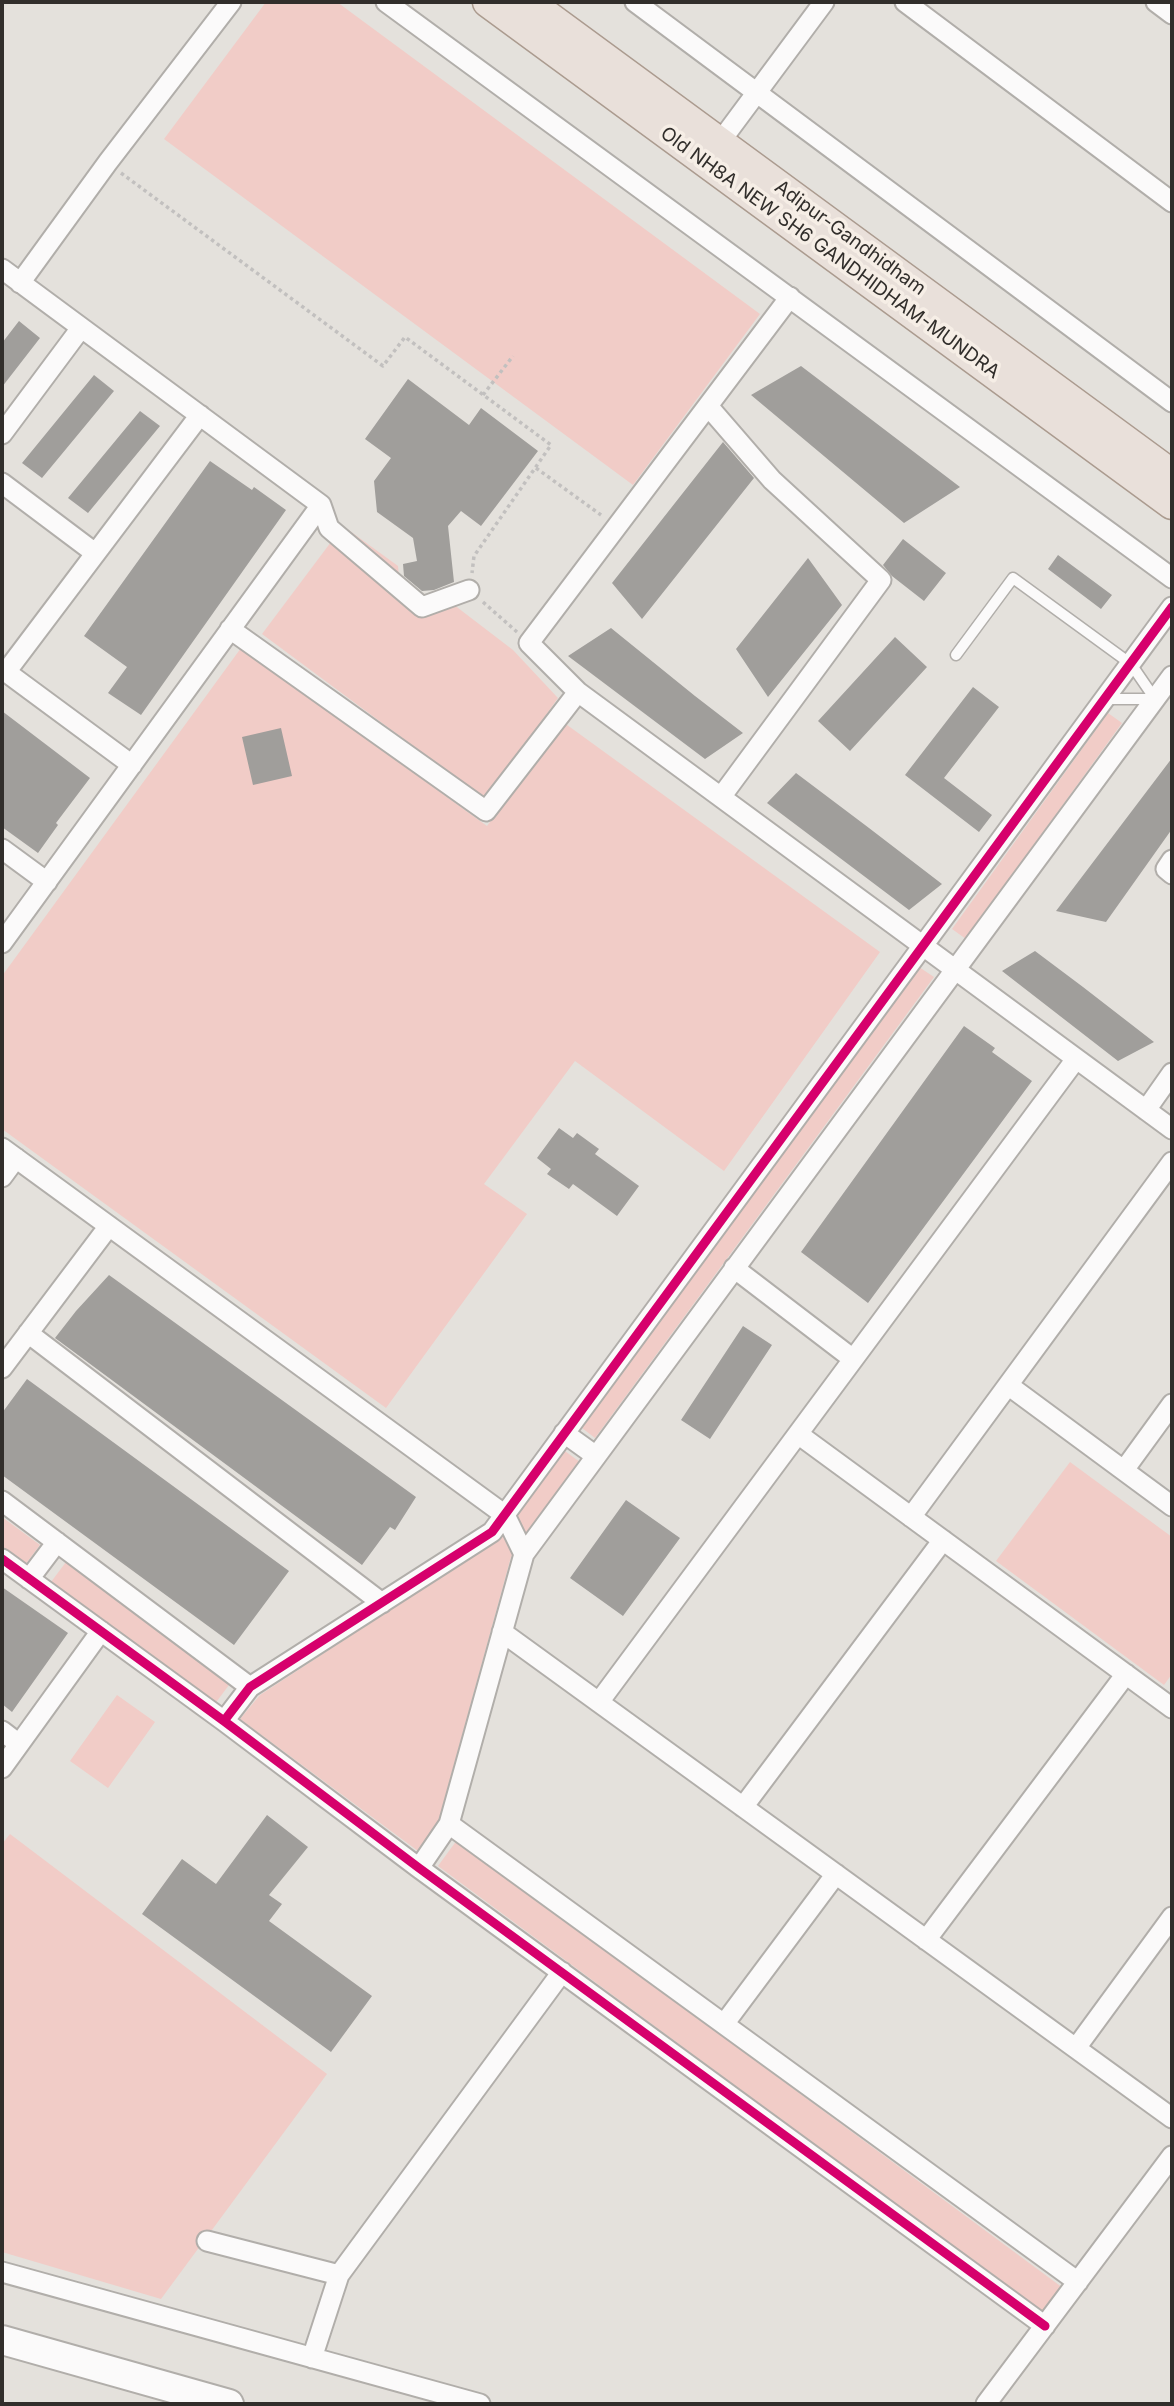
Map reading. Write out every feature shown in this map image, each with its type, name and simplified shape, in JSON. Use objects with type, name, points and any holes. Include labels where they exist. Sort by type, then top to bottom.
[{"type":"main road","name":"Old NH8A NEW SH6 GANDHIDHAM-MUNDRA","points":[[488,2],[1172,504]]},
{"type":"main road","name":"Adipur-Gandhidham","points":[[528,2],[1172,475]]},
{"type":"street","points":[[20,283],[231,2]]},
{"type":"street","points":[[386,2],[1172,578]]},
{"type":"street","points":[[635,2],[1172,402]]},
{"type":"street","points":[[720,142],[824,2]]},
{"type":"street","points":[[905,2],[1172,202]]},
{"type":"street","points":[[1156,2],[1172,14]]},
{"type":"street","points":[[2,269],[321,505],[329,528],[422,607],[469,590]]},
{"type":"street","points":[[790,297],[529,643],[578,692],[1172,1129]]},
{"type":"street","points":[[2,434],[81,328]]},
{"type":"street","points":[[708,406],[772,480],[881,580],[721,797]]},
{"type":"street","points":[[132,765],[4,670],[200,415]]},
{"type":"street","points":[[2,484],[95,553]]},
{"type":"street","points":[[2,943],[321,505]]},
{"type":"street","points":[[224,1721],[250,1687],[492,1532],[1172,607]]},
{"type":"street","points":[[230,629],[486,811],[578,692]]},
{"type":"street","points":[[419,1868],[449,1824],[524,1553],[1172,676]]},
{"type":"street","points":[[2,849],[47,882]]},
{"type":"street","points":[[1172,860],[1166,869],[1172,874]]},
{"type":"street","points":[[599,1702],[1076,1059]]},
{"type":"street","points":[[1146,1110],[1172,1073]]},
{"type":"street","points":[[2,1177],[9,1153],[505,1514],[524,1553]]},
{"type":"street","points":[[911,1517],[1172,1162]]},
{"type":"street","points":[[2,1368],[109,1226]]},
{"type":"street","points":[[734,1268],[853,1359]]},
{"type":"street","points":[[28,1333],[382,1602]]},
{"type":"street","points":[[1009,1385],[1172,1506]]},
{"type":"street","points":[[1124,1470],[1172,1404]]},
{"type":"street","points":[[564,1433],[596,1456]]},
{"type":"street","points":[[798,1434],[1172,1708]]},
{"type":"street","points":[[2,1501],[250,1687]]},
{"type":"street","points":[[743,1807],[943,1540]]},
{"type":"street","points":[[29,1579],[57,1542]]},
{"type":"street","points":[[2,1559],[1045,2326]]},
{"type":"street","points":[[2,1768],[101,1631]]},
{"type":"street","points":[[502,1632],[1172,2118]]},
{"type":"street","points":[[926,1940],[1126,1674]]},
{"type":"street","points":[[2,1731],[19,1744]]},
{"type":"street","points":[[449,1824],[1078,2282]]},
{"type":"street","points":[[724,2024],[836,1874]]},
{"type":"street","points":[[1076,2048],[1172,1917]]},
{"type":"street","points":[[312,2358],[339,2275],[562,1972]]},
{"type":"street","points":[[986,2404],[1172,2156]]},
{"type":"street","points":[[207,2241],[339,2275]]},
{"type":"street","points":[[2,2272],[480,2404]]},
{"type":"street","points":[[2,2340],[229,2404]]},
{"type":"lane","points":[[956,655],[1013,578],[1130,664],[1155,699]]},
{"type":"lane","points":[[1104,699],[1155,699]]},
{"type":"path","points":[[108,163],[383,366],[405,337],[551,445],[474,556],[469,590],[529,643]]},
{"type":"path","points":[[483,395],[513,356]]},
{"type":"path","points":[[536,468],[617,527]]},
{"type":"shaded area","points":[[266,2],[337,2],[760,314],[633,485],[164,139]]},
{"type":"shaded area","points":[[343,526],[398,566],[401,600],[445,598],[513,650],[558,698],[486,800],[262,634]]},
{"type":"shaded area","points":[[241,648],[487,826],[563,722],[880,952],[724,1171],[575,1061],[484,1184],[527,1214],[386,1408],[2,1129],[2,976]]},
{"type":"shaded area","points":[[1108,713],[1122,723],[966,939],[952,929]]},
{"type":"shaded area","points":[[919,967],[934,977],[595,1438],[582,1428]]},
{"type":"shaded area","points":[[562,1449],[580,1462],[511,1557],[438,1823],[418,1851],[240,1719],[260,1695],[492,1543]]},
{"type":"shaded area","points":[[1070,1462],[1172,1537],[1172,1674],[1164,1685],[996,1561]]},
{"type":"shaded area","points":[[2,1517],[40,1545],[25,1565],[2,1548]]},
{"type":"shaded area","points":[[66,1562],[229,1685],[214,1705],[51,1582]]},
{"type":"shaded area","points":[[117,1695],[155,1722],[108,1788],[70,1761]]},
{"type":"shaded area","points":[[10,1834],[327,2074],[161,2299],[2,2252],[2,1844]]},
{"type":"shaded area","points":[[457,1840],[1063,2288],[1044,2314],[438,1866]]},
{"type":"building","points":[[19,321],[40,338],[2,387],[2,343]]},
{"type":"building","points":[[801,366],[960,487],[904,523],[751,395]]},
{"type":"building","points":[[94,375],[114,391],[42,478],[22,463]]},
{"type":"building","points":[[408,379],[469,425],[481,408],[538,451],[481,526],[461,511],[448,526],[454,582],[434,590],[422,591],[404,576],[403,564],[417,561],[413,538],[377,512],[374,481],[391,458],[365,439]]},
{"type":"building","points":[[140,411],[160,426],[88,513],[68,498]]},
{"type":"building","points":[[723,442],[754,478],[642,619],[612,583]]},
{"type":"building","points":[[210,461],[286,510],[141,715],[108,693],[127,667],[84,636]]},
{"type":"building","points":[[903,539],[946,573],[924,601],[892,576],[883,565]]},
{"type":"building","points":[[1058,555],[1112,595],[1101,609],[1048,569]]},
{"type":"building","points":[[808,558],[842,605],[768,697],[736,649]]},
{"type":"building","points":[[611,628],[743,733],[705,759],[568,656]]},
{"type":"building","points":[[895,637],[927,667],[850,751],[818,721]]},
{"type":"building","points":[[973,687],[999,707],[944,778],[992,815],[979,832],[905,775]]},
{"type":"building","points":[[2,711],[90,778],[56,823],[58,825],[38,853],[2,827]]},
{"type":"building","points":[[281,728],[292,776],[253,785],[242,737]]},
{"type":"building","points":[[1172,758],[1172,829],[1106,922],[1056,911]]},
{"type":"building","points":[[796,773],[942,884],[909,910],[767,803]]},
{"type":"building","points":[[1035,951],[1154,1042],[1118,1061],[1002,971]]},
{"type":"building","points":[[964,1026],[995,1048],[992,1052],[1032,1081],[868,1303],[801,1252]]},
{"type":"building","points":[[559,1128],[573,1138],[577,1133],[599,1149],[595,1154],[639,1186],[617,1216],[573,1184],[569,1189],[547,1174],[551,1169],[537,1158]]},
{"type":"building","points":[[109,1275],[416,1497],[395,1530],[390,1527],[362,1565],[55,1338]]},
{"type":"building","points":[[743,1326],[772,1345],[710,1439],[681,1420]]},
{"type":"building","points":[[27,1379],[289,1571],[234,1645],[2,1475],[2,1413]]},
{"type":"building","points":[[626,1500],[680,1538],[623,1616],[570,1578]]},
{"type":"building","points":[[2,1587],[68,1633],[12,1712],[2,1704]]},
{"type":"building","points":[[267,1815],[308,1847],[269,1895],[282,1904],[269,1921],[372,1996],[331,2052],[142,1914],[182,1859],[216,1884]]},
{"type":"cycle path","points":[[224,1721],[250,1687],[492,1532],[1172,607]]},
{"type":"cycle path","points":[[2,1559],[1045,2326]]}]
